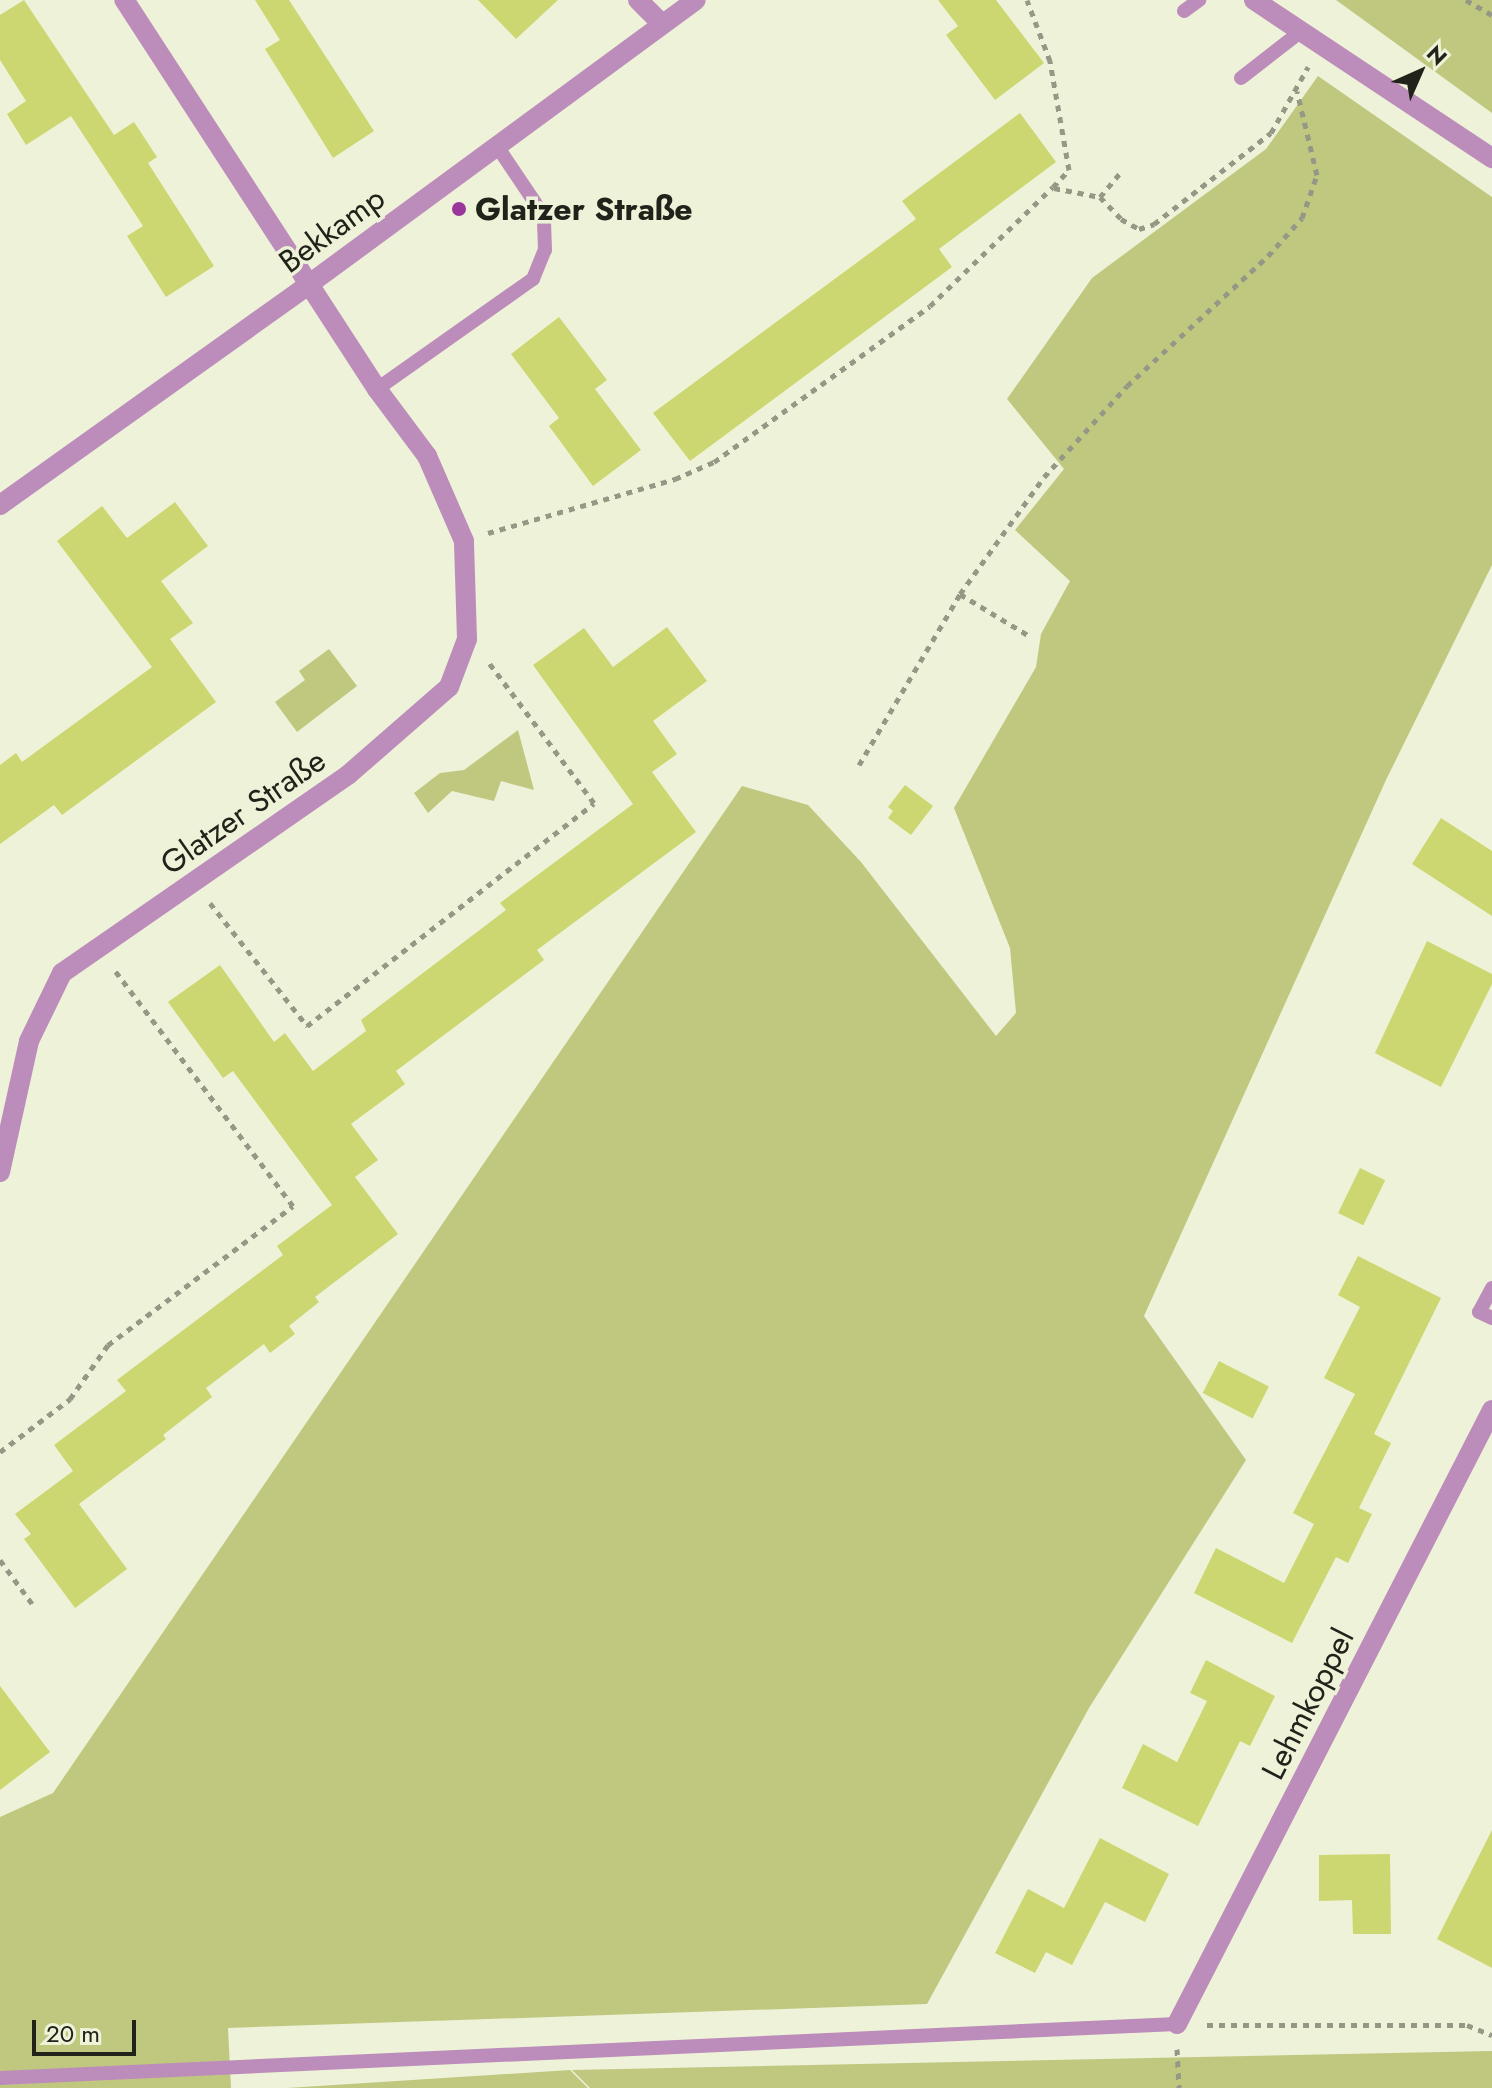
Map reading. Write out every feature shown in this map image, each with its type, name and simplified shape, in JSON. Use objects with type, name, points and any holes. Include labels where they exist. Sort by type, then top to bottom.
[{"type":"street","name":"Glatzer Straße","points":[[0,1172],[29,1041],[62,973],[195,884],[348,775],[449,687],[467,639],[464,541],[427,456],[377,389],[124,0]]},
{"type":"street","points":[[638,0],[661,23]]},
{"type":"street","name":"Bekkamp","points":[[0,505],[308,285],[696,0]]},
{"type":"street","points":[[1254,0],[1492,158]]},
{"type":"street","name":"Lehmkoppel","points":[[1177,2024],[1492,1410]]},
{"type":"lane","points":[[1184,11],[1199,0]]},
{"type":"lane","points":[[1241,78],[1300,32]]},
{"type":"lane","points":[[377,389],[533,279],[545,250],[544,216],[497,146]]},
{"type":"lane","points":[[1492,1288],[1479,1312],[1492,1318]]},
{"type":"lane","points":[[0,2078],[1177,2024]]},
{"type":"path","points":[[464,541],[675,479],[714,462],[930,306],[1069,170],[1050,61],[1027,0]]},
{"type":"path","points":[[1466,0],[1492,15]]},
{"type":"path","points":[[859,765],[960,594],[1007,524],[1127,386],[1268,256],[1302,218],[1317,175],[1297,91],[1271,133],[1154,224],[1139,229],[1121,219],[1100,197],[1053,187]]},
{"type":"path","points":[[1100,197],[1121,172]]},
{"type":"path","points":[[960,594],[1031,637]]},
{"type":"path","points":[[195,884],[307,1026],[594,803],[499,673],[467,639]]},
{"type":"path","points":[[0,1452],[70,1399],[108,1345],[293,1206],[98,948]]},
{"type":"path","points":[[0,1560],[33,1605]]},
{"type":"path","points":[[1179,2088],[1177,2024],[1467,2025],[1492,2035]]},
{"type":"green space","points":[[1336,0],[1492,0],[1492,113]]},
{"type":"green space","points":[[1318,76],[1492,197],[1492,565],[1386,780],[1144,1316],[1246,1460],[1089,1708],[927,2004],[228,2028],[231,2088],[0,2088],[0,1817],[53,1793],[742,786],[808,805],[861,862],[996,1036],[1016,1013],[1010,948],[954,808],[1036,667],[1041,634],[1070,581],[1015,530],[1064,469],[1007,399],[1092,278],[1266,149]]},
{"type":"green space","points":[[329,649],[357,686],[297,732],[275,702],[305,680],[299,671]]},
{"type":"green space","points":[[518,730],[534,790],[501,781],[494,801],[452,791],[428,813],[414,793],[440,773],[464,770]]},
{"type":"green space","points":[[1492,2051],[1492,2088],[590,2088],[572,2070]]},
{"type":"green space","points":[[570,2070],[588,2088],[287,2088]]},
{"type":"building","points":[[24,0],[114,135],[134,122],[157,157],[148,163],[214,266],[166,297],[127,236],[143,226],[71,116],[26,145],[7,114],[26,101],[0,60],[0,15]]},
{"type":"building","points":[[255,0],[289,0],[374,131],[333,158],[265,49],[280,40]]},
{"type":"building","points":[[478,0],[558,0],[516,39]]},
{"type":"building","points":[[938,0],[996,0],[1044,63],[995,100],[946,35],[958,26]]},
{"type":"building","points":[[1020,113],[1056,162],[939,249],[952,267],[690,461],[653,413],[916,219],[902,201]]},
{"type":"building","points":[[559,317],[607,380],[595,389],[641,450],[593,486],[549,426],[559,418],[511,354]]},
{"type":"building","points":[[175,502],[208,546],[161,581],[193,623],[170,639],[216,702],[62,815],[54,805],[0,844],[0,765],[16,753],[22,762],[152,667],[57,541],[102,506],[127,538]]},
{"type":"building","points":[[667,627],[707,681],[653,721],[677,754],[652,772],[696,832],[537,950],[544,960],[396,1071],[405,1084],[351,1124],[378,1160],[355,1177],[398,1234],[315,1297],[319,1302],[289,1326],[295,1334],[270,1353],[264,1344],[206,1388],[212,1397],[163,1435],[166,1439],[79,1504],[127,1569],[75,1608],[24,1539],[31,1534],[15,1514],[73,1471],[54,1445],[126,1391],[117,1380],[283,1255],[277,1246],[332,1205],[233,1071],[223,1078],[168,1002],[220,965],[274,1042],[285,1033],[313,1071],[366,1031],[361,1020],[506,910],[500,903],[633,804],[533,665],[584,628],[613,667]]},
{"type":"building","points":[[905,785],[933,806],[911,835],[888,818],[893,811],[888,807]]},
{"type":"building","points":[[1441,818],[1492,851],[1492,916],[1412,864]]},
{"type":"building","points":[[1427,941],[1492,974],[1492,984],[1441,1087],[1375,1053]]},
{"type":"building","points":[[1360,1168],[1385,1180],[1363,1225],[1338,1213]]},
{"type":"building","points":[[1358,1256],[1441,1298],[1374,1434],[1391,1443],[1359,1508],[1372,1514],[1348,1563],[1336,1557],[1292,1643],[1194,1593],[1216,1548],[1284,1583],[1314,1524],[1293,1513],[1355,1394],[1324,1378],[1360,1307],[1338,1295]]},
{"type":"building","points":[[1219,1361],[1269,1386],[1253,1418],[1203,1393]]},
{"type":"building","points":[[1206,1660],[1275,1696],[1250,1746],[1240,1741],[1198,1826],[1122,1788],[1143,1744],[1177,1762],[1207,1701],[1190,1693]]},
{"type":"building","points":[[0,1686],[50,1752],[0,1790]]},
{"type":"building","points":[[1492,1830],[1492,1968],[1437,1939]]},
{"type":"building","points":[[1100,1838],[1169,1874],[1145,1922],[1105,1902],[1072,1965],[1046,1952],[1035,1973],[995,1953],[1028,1889],[1064,1908]]},
{"type":"building","points":[[1390,1854],[1391,1934],[1353,1934],[1352,1900],[1319,1901],[1319,1855]]},
{"type":"place","name":"Glatzer Straße","points":[[459,209]]}]
